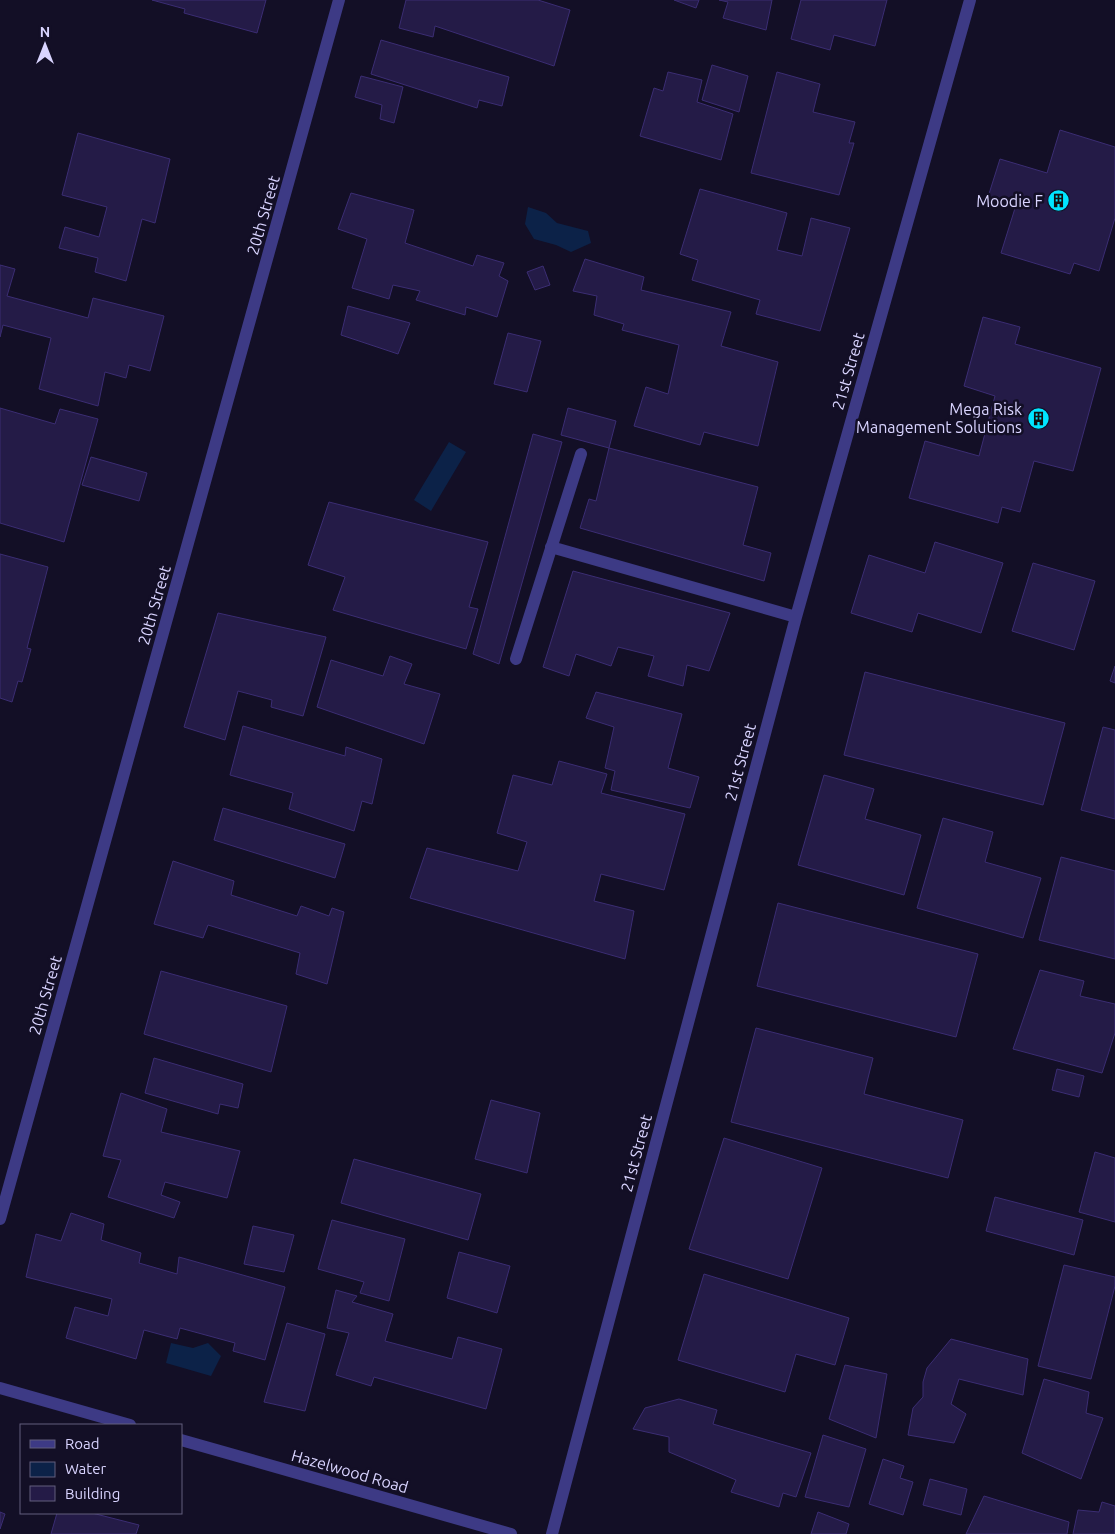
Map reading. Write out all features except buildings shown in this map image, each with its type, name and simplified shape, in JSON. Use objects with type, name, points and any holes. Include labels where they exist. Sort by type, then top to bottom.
[{"type":"street","name":"20th Street","points":[[0,1219],[339,0]]},
{"type":"street","name":"21st Street","points":[[552,1534],[796,617],[970,0]]},
{"type":"street","points":[[516,659],[581,454]]},
{"type":"street","points":[[551,547],[796,617]]},
{"type":"street","points":[[0,1388],[126,1424]]},
{"type":"street","name":"Hazelwood Road","points":[[182,1440],[511,1534]]},
{"type":"water","points":[[528,207],[546,213],[557,223],[588,231],[591,243],[571,252],[556,245],[534,239],[525,224]]},
{"type":"water","points":[[449,442],[466,452],[431,511],[414,500]]},
{"type":"water","points":[[171,1343],[193,1348],[208,1343],[221,1356],[211,1376],[166,1363]]},
{"type":"place","name":"Moodie F","points":[[1059,201]]},
{"type":"place","name":"Mega Risk Management Solutions","points":[[1038,418]]}]
